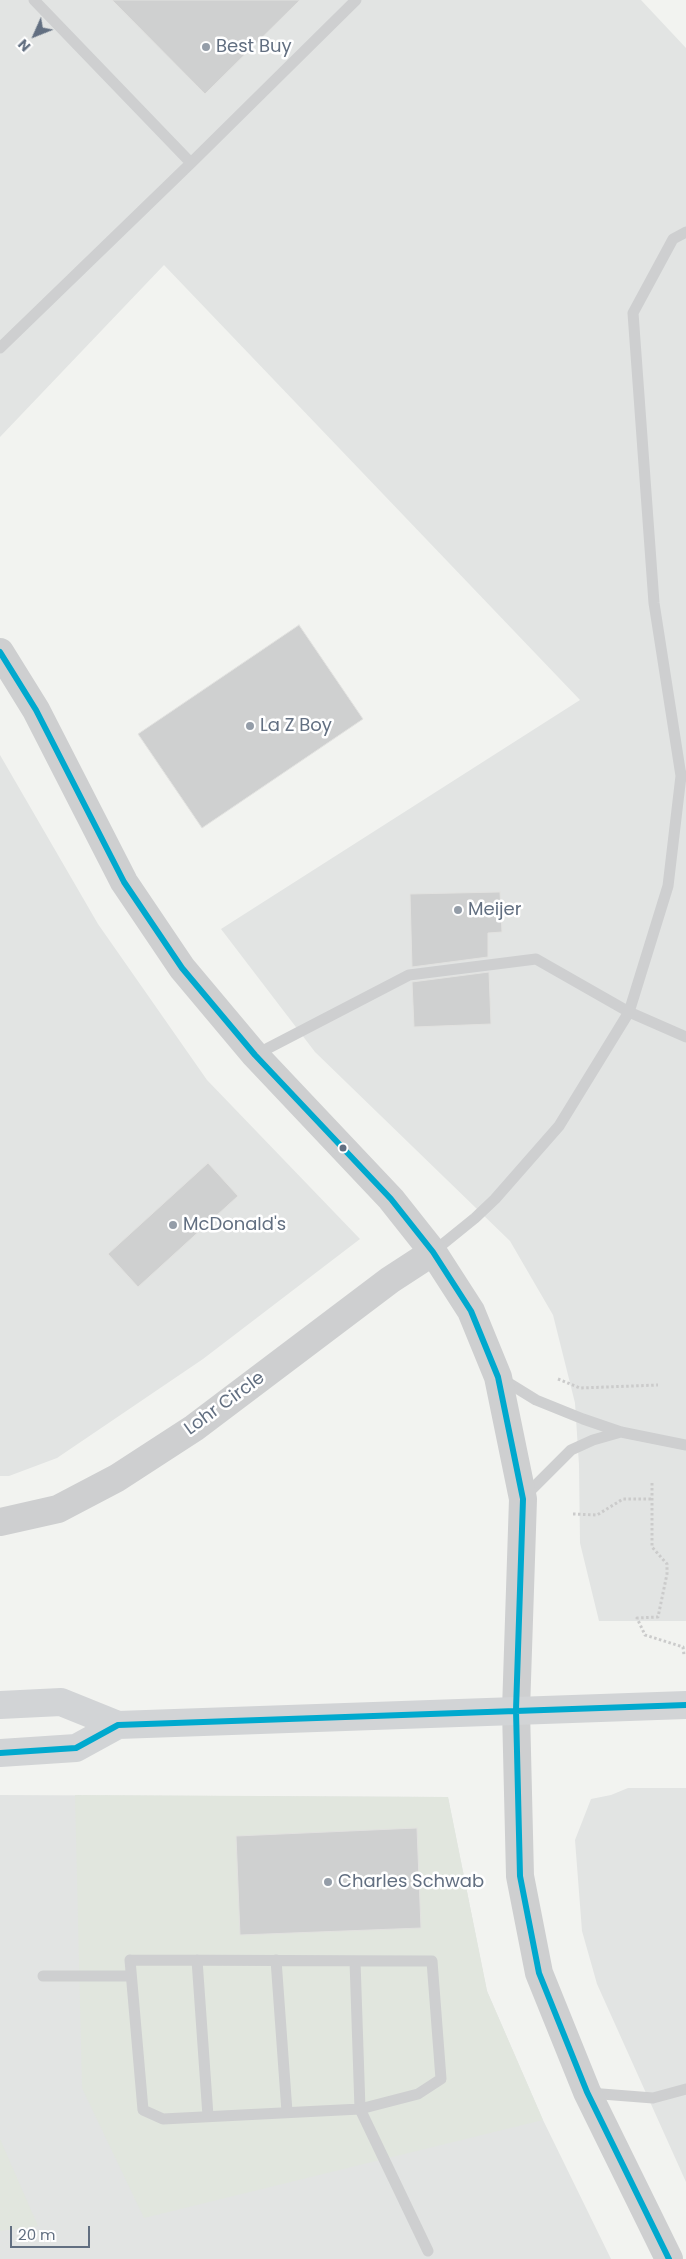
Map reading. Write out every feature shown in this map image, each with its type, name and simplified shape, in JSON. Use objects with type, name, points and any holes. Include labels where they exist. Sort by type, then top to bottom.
[{"type":"main road","points":[[0,1705],[61,1702],[118,1725],[686,1705]]},
{"type":"main road","points":[[0,1753],[76,1748],[118,1725]]},
{"type":"street","points":[[0,652],[36,710],[124,882],[182,968],[255,1055],[391,1199],[433,1252],[471,1311],[498,1377],[523,1499],[516,1710],[520,1876],[539,1973],[587,2092],[669,2259]]},
{"type":"street","name":"Lohr Circle","points":[[0,1522],[58,1509],[117,1478],[194,1428],[390,1280],[433,1252]]},
{"type":"lane","points":[[34,0],[191,163]]},
{"type":"lane","points":[[0,348],[356,0]]},
{"type":"lane","points":[[433,1252],[495,1199],[559,1126],[629,1012],[668,886],[684,776],[654,603],[633,313],[673,239],[686,232]]},
{"type":"lane","points":[[255,1055],[409,975],[536,959],[629,1012],[686,1037]]},
{"type":"lane","points":[[498,1377],[536,1400],[620,1432],[686,1446]]},
{"type":"lane","points":[[523,1499],[571,1450],[593,1440],[620,1432]]},
{"type":"lane","points":[[130,1960],[197,1960],[432,1961],[441,2079],[418,2094],[360,2109],[163,2119],[143,2110],[130,1960]]},
{"type":"lane","points":[[197,1960],[208,2116]]},
{"type":"lane","points":[[276,1960],[287,2112]]},
{"type":"lane","points":[[355,1961],[360,2109],[428,2250]]},
{"type":"lane","points":[[43,1976],[131,1976]]},
{"type":"lane","points":[[587,2092],[653,2098],[686,2089]]},
{"type":"path","points":[[558,1379],[580,1388],[658,1385]]},
{"type":"path","points":[[652,1483],[652,1547],[667,1564],[667,1574],[658,1617],[637,1618],[645,1635],[683,1647],[684,1655]]},
{"type":"path","points":[[573,1514],[597,1515],[623,1499],[652,1499]]},
{"type":"shaded area","points":[[0,0],[641,0],[686,48],[686,1621],[599,1621],[580,1543],[579,1465],[575,1403],[553,1315],[510,1241],[315,1052],[221,929],[580,700],[164,265],[0,437]]},
{"type":"shaded area","points":[[0,755],[98,924],[207,1080],[360,1239],[203,1359],[57,1458],[9,1476],[0,1476]]},
{"type":"shaded area","points":[[628,1788],[686,1788],[686,2182],[597,1984],[582,1931],[575,1840],[591,1799],[611,1795]]},
{"type":"shaded area","points":[[0,1795],[448,1797],[487,1991],[543,2120],[611,2259],[0,2259]]},
{"type":"shaded area","points":[[75,1795],[448,1797],[487,1991],[543,2120],[144,2218],[82,2088]]},
{"type":"shaded area","points":[[0,2139],[38,2226],[0,2231]]},
{"type":"building","name":"Best Buy","points":[[112,0],[300,0],[205,94]]},
{"type":"building","name":"La Z Boy","points":[[299,625],[363,719],[202,828],[138,734]]},
{"type":"building","points":[[500,892],[502,932],[488,933],[488,957],[412,967],[410,894]]},
{"type":"building","points":[[489,972],[491,1024],[414,1027],[412,982]]},
{"type":"building","name":"McDonald's","points":[[208,1163],[238,1196],[138,1287],[108,1254]]},
{"type":"building","name":"Charles Schwab","points":[[417,1828],[421,1928],[240,1935],[236,1836]]},
{"type":"transit line","points":[[0,652],[36,710],[124,882],[182,968],[255,1055],[391,1199],[433,1252],[471,1311],[498,1377],[523,1499],[516,1710],[520,1876],[539,1973],[587,2092],[669,2259]]},
{"type":"transit line","points":[[0,1753],[76,1748],[118,1725],[686,1705]]},
{"type":"place","name":"Best Buy","points":[[206,47]]},
{"type":"place","name":"La Z Boy","points":[[250,726]]},
{"type":"place","name":"Meijer","points":[[458,910]]},
{"type":"place","name":"McDonald's","points":[[173,1225]]},
{"type":"place","name":"Charles Schwab","points":[[328,1882]]}]
